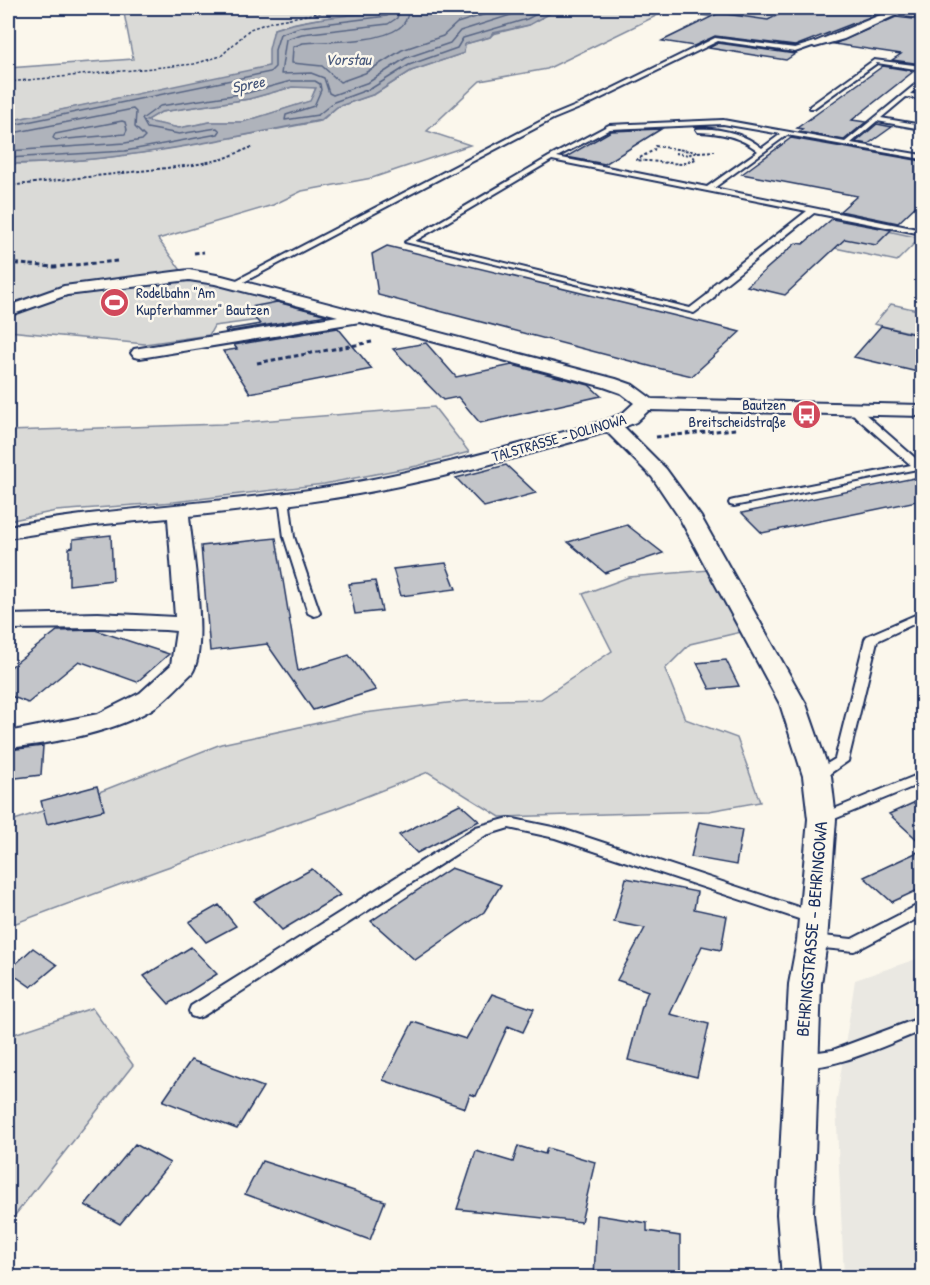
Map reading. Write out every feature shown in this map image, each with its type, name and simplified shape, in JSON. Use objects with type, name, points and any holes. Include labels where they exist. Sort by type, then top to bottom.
[{"type":"street","points":[[815,44],[840,37],[895,12],[922,15]]},
{"type":"street","name":"TALSTRASSE - DOLINOWA","points":[[8,311],[64,291],[189,275],[235,282],[610,383],[637,394],[643,399],[644,404],[629,418],[611,425],[484,460],[370,486],[178,511],[60,522],[8,532]]},
{"type":"street","name":"TALSTRASSE - DOLINOWA","points":[[140,353],[365,316]]},
{"type":"street","points":[[644,404],[922,410]]},
{"type":"street","name":"BEHRINGSTRASSE - BEHRINGOWA","points":[[611,425],[659,473],[690,517],[793,704],[817,777],[822,819],[813,930],[805,984],[795,1214],[801,1278]]},
{"type":"street","points":[[8,740],[47,734],[106,720],[149,699],[183,668],[188,639],[178,511]]},
{"type":"street","points":[[8,622],[99,619],[187,625]]},
{"type":"lane","points":[[235,282],[551,118],[585,104],[717,39],[795,50],[815,44]]},
{"type":"lane","points":[[812,107],[876,61],[922,68]]},
{"type":"lane","points":[[846,144],[922,81]]},
{"type":"lane","points":[[906,95],[922,97]]},
{"type":"lane","points":[[876,119],[922,127]]},
{"type":"lane","points":[[812,211],[717,286],[710,297],[691,311],[410,242],[551,158],[609,127],[723,122],[922,157]]},
{"type":"lane","points":[[637,126],[730,134],[751,142],[762,151]]},
{"type":"lane","points":[[706,189],[786,133]]},
{"type":"lane","points":[[551,158],[922,232]]},
{"type":"lane","points":[[734,503],[920,466],[859,416],[853,408]]},
{"type":"lane","points":[[284,498],[289,537],[314,613]]},
{"type":"lane","points":[[817,777],[841,760],[872,639],[922,616]]},
{"type":"lane","points":[[822,819],[922,778]]},
{"type":"lane","points":[[197,1011],[481,831],[509,823],[557,833],[854,945],[922,909]]},
{"type":"lane","points":[[802,1060],[833,1057],[922,1024]]},
{"type":"path","points":[[8,82],[194,64],[221,56],[250,29],[274,21],[345,8]]},
{"type":"path","points":[[675,153],[690,155],[696,159],[682,164],[636,159],[654,150],[656,146],[698,152],[690,155]]},
{"type":"path","points":[[8,186],[193,165],[223,159],[252,147]]},
{"type":"path","points":[[8,263],[54,267],[124,260]]},
{"type":"path","points":[[257,363],[375,341]]},
{"type":"shaded area","points":[[123,8],[401,8],[321,18],[274,29],[270,49],[312,42],[269,66],[8,121],[8,68],[133,59]]},
{"type":"shaded area","points":[[577,8],[902,8],[840,37],[668,10],[547,69],[480,81],[427,131],[470,145],[372,178],[302,191],[273,205],[158,239],[183,273],[60,289],[8,307],[8,164],[48,163],[126,155],[321,121],[337,107],[375,94],[411,71],[464,53],[465,44],[529,25],[551,13]]},
{"type":"shaded area","points":[[292,87],[316,87],[311,101],[243,122],[210,122],[179,128],[145,121],[161,112],[249,99]]},
{"type":"shaded area","points":[[860,225],[920,238],[897,261],[835,248]]},
{"type":"shaded area","points":[[180,278],[242,288],[300,307],[297,315],[214,326],[209,335],[145,344],[8,331],[8,315],[62,297]]},
{"type":"shaded area","points":[[891,304],[922,311],[922,335],[874,324]]},
{"type":"shaded area","points":[[434,407],[469,452],[417,466],[324,484],[174,502],[56,511],[8,521],[8,431],[222,424]]},
{"type":"shaded area","points":[[720,569],[754,629],[690,644],[665,669],[685,719],[737,738],[760,802],[709,811],[500,817],[428,772],[334,809],[8,926],[8,822],[89,796],[221,744],[364,713],[464,701],[541,699],[612,651],[583,594],[629,577]]},
{"type":"shaded area","points":[[922,957],[922,1277],[844,1278],[836,1104],[855,980]]},
{"type":"shaded area","points":[[92,1008],[133,1065],[8,1224],[8,1036]]},
{"type":"water","name":"Vorstau","points":[[401,8],[576,8],[551,12],[529,25],[493,33],[490,37],[465,44],[464,53],[411,71],[375,94],[337,107],[321,120],[165,150],[87,160],[8,164],[8,121],[269,66],[269,49],[274,29],[305,21]],"holes":[[[292,87],[316,88],[310,101],[243,122],[210,122],[179,128],[146,121],[161,112],[249,99]]]},
{"type":"building","points":[[792,8],[893,8],[795,46],[715,36],[694,46],[662,41],[719,13],[768,20]]},
{"type":"building","points":[[896,17],[922,20],[922,64],[892,60],[901,54],[834,44]]},
{"type":"building","points":[[718,43],[795,54],[786,60],[709,48]]},
{"type":"building","points":[[883,66],[914,71],[852,120],[866,122],[844,140],[800,132],[803,129],[797,128]]},
{"type":"building","points":[[877,124],[892,127],[868,144],[856,142]]},
{"type":"building","points":[[661,129],[605,164],[566,157],[611,131]]},
{"type":"building","points":[[791,138],[922,161],[922,200],[898,223],[840,211],[857,196],[742,174]]},
{"type":"building","points":[[832,219],[891,230],[876,245],[845,239],[785,295],[747,286],[796,243],[803,244]]},
{"type":"building","points":[[387,246],[740,332],[692,376],[653,367],[378,295],[372,254]]},
{"type":"building","points":[[277,302],[327,315],[226,332],[225,330],[260,324],[246,308]]},
{"type":"building","points":[[881,326],[922,336],[922,373],[854,357]]},
{"type":"building","points":[[338,328],[372,369],[250,393],[223,351],[237,349],[234,345]]},
{"type":"building","points":[[426,343],[456,377],[512,365],[589,385],[601,396],[480,423],[458,397],[443,400],[393,349]]},
{"type":"building","points":[[506,465],[536,493],[484,507],[456,478]]},
{"type":"building","points":[[914,478],[922,485],[922,500],[762,533],[742,513]]},
{"type":"building","points":[[627,525],[663,553],[605,573],[568,542]]},
{"type":"building","points":[[111,535],[113,580],[69,585],[69,548],[73,547],[73,539]]},
{"type":"building","points":[[276,538],[298,671],[349,655],[376,690],[313,710],[267,644],[210,651],[201,546]]},
{"type":"building","points":[[446,563],[456,589],[401,596],[393,569]]},
{"type":"building","points":[[375,581],[382,611],[355,614],[349,584]]},
{"type":"building","points":[[95,630],[169,654],[137,682],[79,661],[28,703],[8,695],[8,669],[57,631]]},
{"type":"building","points":[[726,660],[739,686],[710,689],[697,663]]},
{"type":"building","points":[[43,746],[41,775],[8,779],[8,750]]},
{"type":"building","points":[[97,786],[104,810],[47,824],[41,801]]},
{"type":"building","points":[[922,799],[922,844],[889,814]]},
{"type":"building","points":[[460,804],[479,821],[417,853],[399,835]]},
{"type":"building","points":[[699,822],[742,830],[736,865],[691,857]]},
{"type":"building","points":[[922,850],[922,888],[892,902],[864,877]]},
{"type":"building","points":[[451,868],[501,885],[484,912],[415,960],[371,921]]},
{"type":"building","points":[[312,869],[340,895],[282,930],[254,901]]},
{"type":"building","points":[[626,878],[697,892],[694,909],[727,916],[721,950],[702,946],[670,1014],[709,1024],[697,1077],[628,1060],[648,991],[617,980],[645,928],[614,922]]},
{"type":"building","points":[[219,905],[236,926],[206,942],[189,922]]},
{"type":"building","points":[[191,947],[217,974],[169,1004],[144,976]]},
{"type":"building","points":[[33,948],[57,965],[31,987],[8,971]]},
{"type":"building","points":[[492,994],[534,1009],[523,1032],[508,1026],[476,1096],[470,1094],[465,1108],[383,1080],[413,1022],[466,1039]]},
{"type":"building","points":[[191,1060],[263,1087],[237,1129],[163,1101]]},
{"type":"building","points":[[135,1144],[170,1163],[120,1224],[85,1205]]},
{"type":"building","points":[[518,1146],[545,1154],[547,1148],[595,1162],[581,1222],[457,1209],[476,1151],[513,1162]]},
{"type":"building","points":[[262,1161],[385,1201],[370,1240],[245,1194]]},
{"type":"building","points":[[597,1215],[647,1223],[647,1231],[680,1236],[680,1278],[594,1278]]},
{"type":"place","name":"Rodelbahn \"Am Kupferhammer\" Bautzen","points":[[115,302]]},
{"type":"place","name":"Bautzen Breitscheidstraße","points":[[807,414]]},
{"type":"water label","name":"Spree","points":[[248,84]]}]
